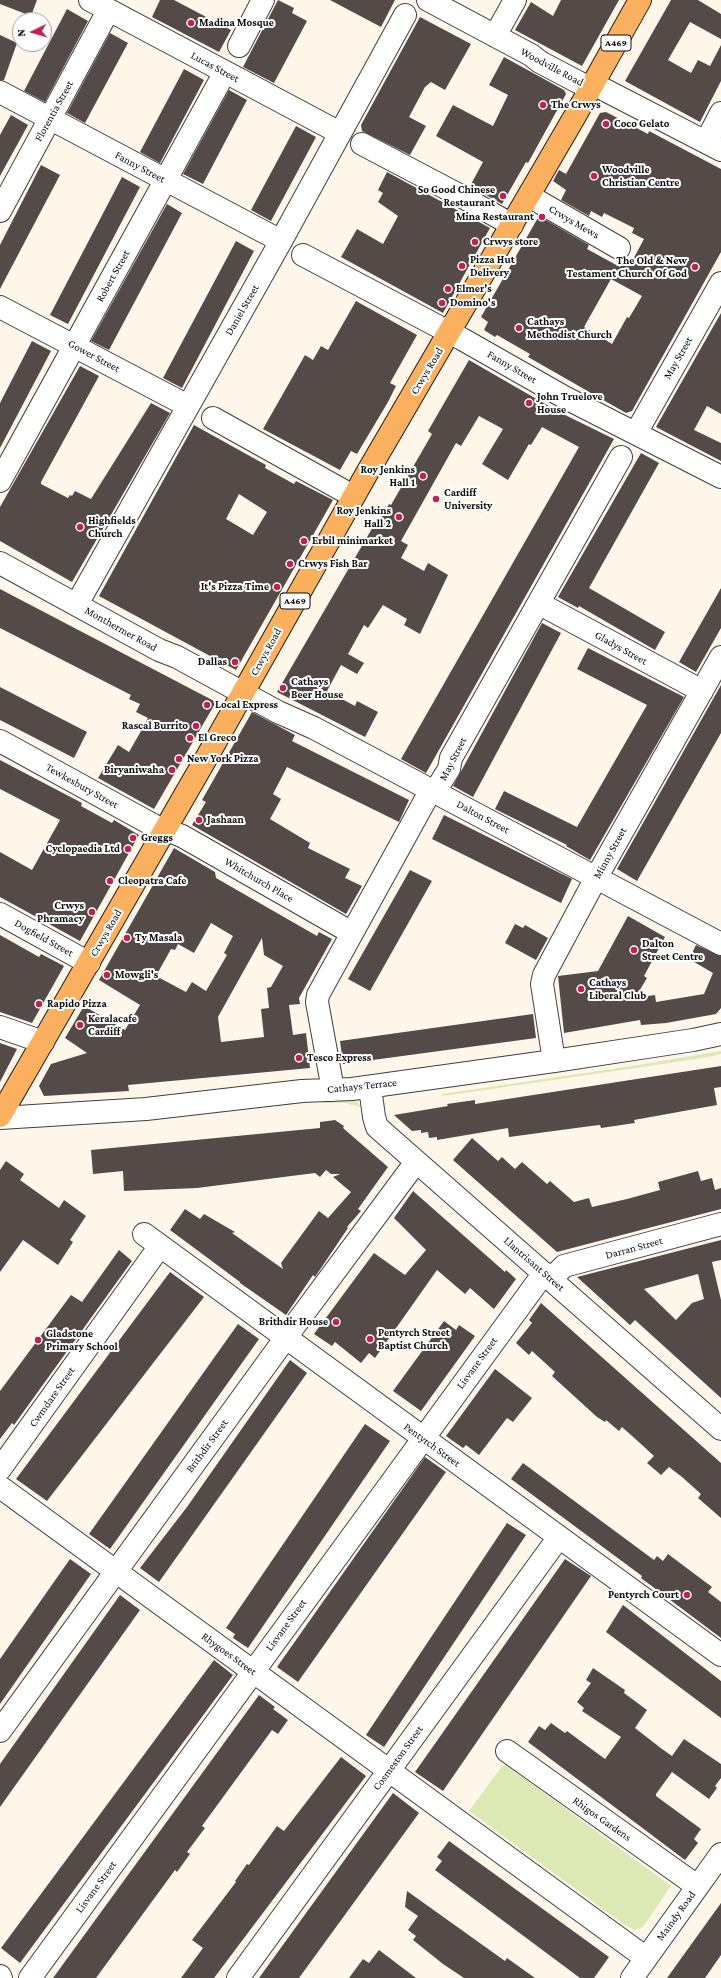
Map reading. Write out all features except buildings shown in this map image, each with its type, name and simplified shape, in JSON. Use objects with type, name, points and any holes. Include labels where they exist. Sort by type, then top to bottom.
[{"type":"main road","name":"Crwys Road","points":[[0,1117],[354,496],[529,196],[640,0]]},
{"type":"street","points":[[239,46],[263,0]]},
{"type":"street","name":"Woodville Road","points":[[428,0],[576,81],[601,88],[714,146]]},
{"type":"street","points":[[495,36],[515,0]]},
{"type":"street","name":"Lucas Street","points":[[99,5],[340,133]]},
{"type":"street","name":"Florentia Street","points":[[0,211],[50,120],[99,5]]},
{"type":"street","name":"Daniel Street","points":[[77,604],[281,241],[404,15]]},
{"type":"street","name":"Robert Street","points":[[0,480],[225,72]]},
{"type":"street","name":"Fanny Street","points":[[0,92],[50,120],[281,241]]},
{"type":"street","points":[[714,146],[721,113]]},
{"type":"street","points":[[362,144],[461,196],[512,225]]},
{"type":"street","name":"Crwys Mews","points":[[529,196],[619,248]]},
{"type":"street","name":"Fanny Street","points":[[303,255],[450,332],[564,397],[721,477]]},
{"type":"street","name":"May Street","points":[[636,433],[721,283]]},
{"type":"street","name":"Gower Street","points":[[0,307],[188,406]]},
{"type":"street","points":[[213,418],[354,496]]},
{"type":"street","name":"May Street","points":[[333,1090],[317,1002],[318,995],[427,797],[442,780],[449,769],[451,758],[540,604],[621,457]]},
{"type":"street","name":"Monthermer Road","points":[[0,563],[159,650],[176,656],[243,693]]},
{"type":"street","name":"Gladys Street","points":[[540,604],[702,691]]},
{"type":"street","name":"Minny Street","points":[[554,1060],[542,984],[544,975],[596,878],[721,657]]},
{"type":"street","name":"Dalton Street","points":[[243,693],[278,712],[314,728],[721,944]]},
{"type":"street","name":"Tewkesbury Street","points":[[0,741],[153,825],[165,829]]},
{"type":"street","name":"Whitchurch Place","points":[[165,829],[182,836],[352,934]]},
{"type":"street","name":"Dogfield Street","points":[[0,914],[89,963]]},
{"type":"street","points":[[0,1027],[43,1042]]},
{"type":"street","name":"Cathays Terrace","points":[[0,1117],[146,1109],[302,1091],[370,1087],[693,1040],[721,1034]]},
{"type":"street","name":"Llantrisant Street","points":[[370,1087],[374,1117],[377,1127],[721,1429]]},
{"type":"street","name":"Brithdir Street","points":[[0,1731],[416,1162]]},
{"type":"street","name":"Darran Street","points":[[548,1276],[564,1266],[721,1224]]},
{"type":"street","name":"Pentyrch Street","points":[[152,1240],[721,1655]]},
{"type":"street","name":"Cwmdare Street","points":[[0,1469],[152,1240]]},
{"type":"street","name":"Lisvane Street","points":[[30,1978],[422,1438],[548,1276]]},
{"type":"street","name":"Rhygoes Street","points":[[0,1487],[646,1958]]},
{"type":"street","name":"Cosmeston Street","points":[[238,1978],[559,1537]]},
{"type":"street","name":"Rhigos Gardens","points":[[507,1751],[697,1886]]},
{"type":"street","name":"Maindy Road","points":[[632,1978],[721,1854]]},
{"type":"green space","points":[[721,1051],[721,1054],[708,1057],[443,1096],[442,1094],[639,1065]]},
{"type":"green space","points":[[322,1099],[349,1099],[357,1102],[361,1107],[345,1103],[322,1103]]},
{"type":"green space","points":[[506,1765],[671,1886],[643,1927],[635,1930],[626,1926],[469,1811],[502,1766]]},
{"type":"place","name":"Madina Mosque","points":[[191,23]]},
{"type":"place","name":"The Crwys","points":[[543,105]]},
{"type":"place","name":"Coco Gelato","points":[[606,124]]},
{"type":"place","name":"Woodville Christian Centre","points":[[594,176]]},
{"type":"place","name":"So Good Chinese Restaurant","points":[[503,196]]},
{"type":"place","name":"Mina Restaurant","points":[[542,217]]},
{"type":"place","name":"Crwys store","points":[[475,242]]},
{"type":"place","name":"Pizza Hut Delivery","points":[[462,266]]},
{"type":"place","name":"The Old & New Testament Church Of God","points":[[695,267]]},
{"type":"place","name":"Elmer's","points":[[448,289]]},
{"type":"place","name":"Domino's","points":[[442,303]]},
{"type":"place","name":"Cathays Methodist Church","points":[[519,328]]},
{"type":"place","name":"John Truelove House","points":[[529,403]]},
{"type":"place","name":"Roy Jenkins Hall 1","points":[[423,476]]},
{"type":"place","name":"Cardiff University","points":[[436,499]]},
{"type":"place","name":"Roy Jenkins Hall 2","points":[[399,517]]},
{"type":"place","name":"Highfields Church","points":[[80,527]]},
{"type":"place","name":"Erbil minimarket","points":[[304,541]]},
{"type":"place","name":"Crwys Fish Bar","points":[[290,564]]},
{"type":"place","name":"It's Pizza Time","points":[[277,587]]},
{"type":"place","name":"Dallas","points":[[235,662]]},
{"type":"place","name":"Cathays Beer House","points":[[283,688]]},
{"type":"place","name":"Local Express","points":[[207,705]]},
{"type":"place","name":"Rascal Burrito","points":[[196,726]]},
{"type":"place","name":"El Greco","points":[[190,738]]},
{"type":"place","name":"New York Pizza","points":[[179,759]]},
{"type":"place","name":"Biryaniwaha","points":[[172,770]]},
{"type":"place","name":"Jashaan","points":[[199,820]]},
{"type":"place","name":"Greggs","points":[[133,838]]},
{"type":"place","name":"Cyclopaedia Ltd","points":[[128,849]]},
{"type":"place","name":"Cleopatra Cafe","points":[[110,881]]},
{"type":"place","name":"Crwys Phramacy","points":[[92,912]]},
{"type":"place","name":"Ty Masala","points":[[127,938]]},
{"type":"place","name":"Dalton Street Centre","points":[[634,950]]},
{"type":"place","name":"Mowgli's","points":[[107,975]]},
{"type":"place","name":"Cathays Liberal Club","points":[[581,989]]},
{"type":"place","name":"Rapido Pizza","points":[[39,1004]]},
{"type":"place","name":"Keralacafe Cardiff","points":[[80,1025]]},
{"type":"place","name":"Tesco Express","points":[[299,1058]]},
{"type":"place","name":"Brithdir House","points":[[336,1322]]},
{"type":"place","name":"Pentyrch Street Baptist Church","points":[[370,1339]]},
{"type":"place","name":"Gladstone Primary School","points":[[38,1340]]},
{"type":"place","name":"Pentyrch Court","points":[[687,1595]]}]
